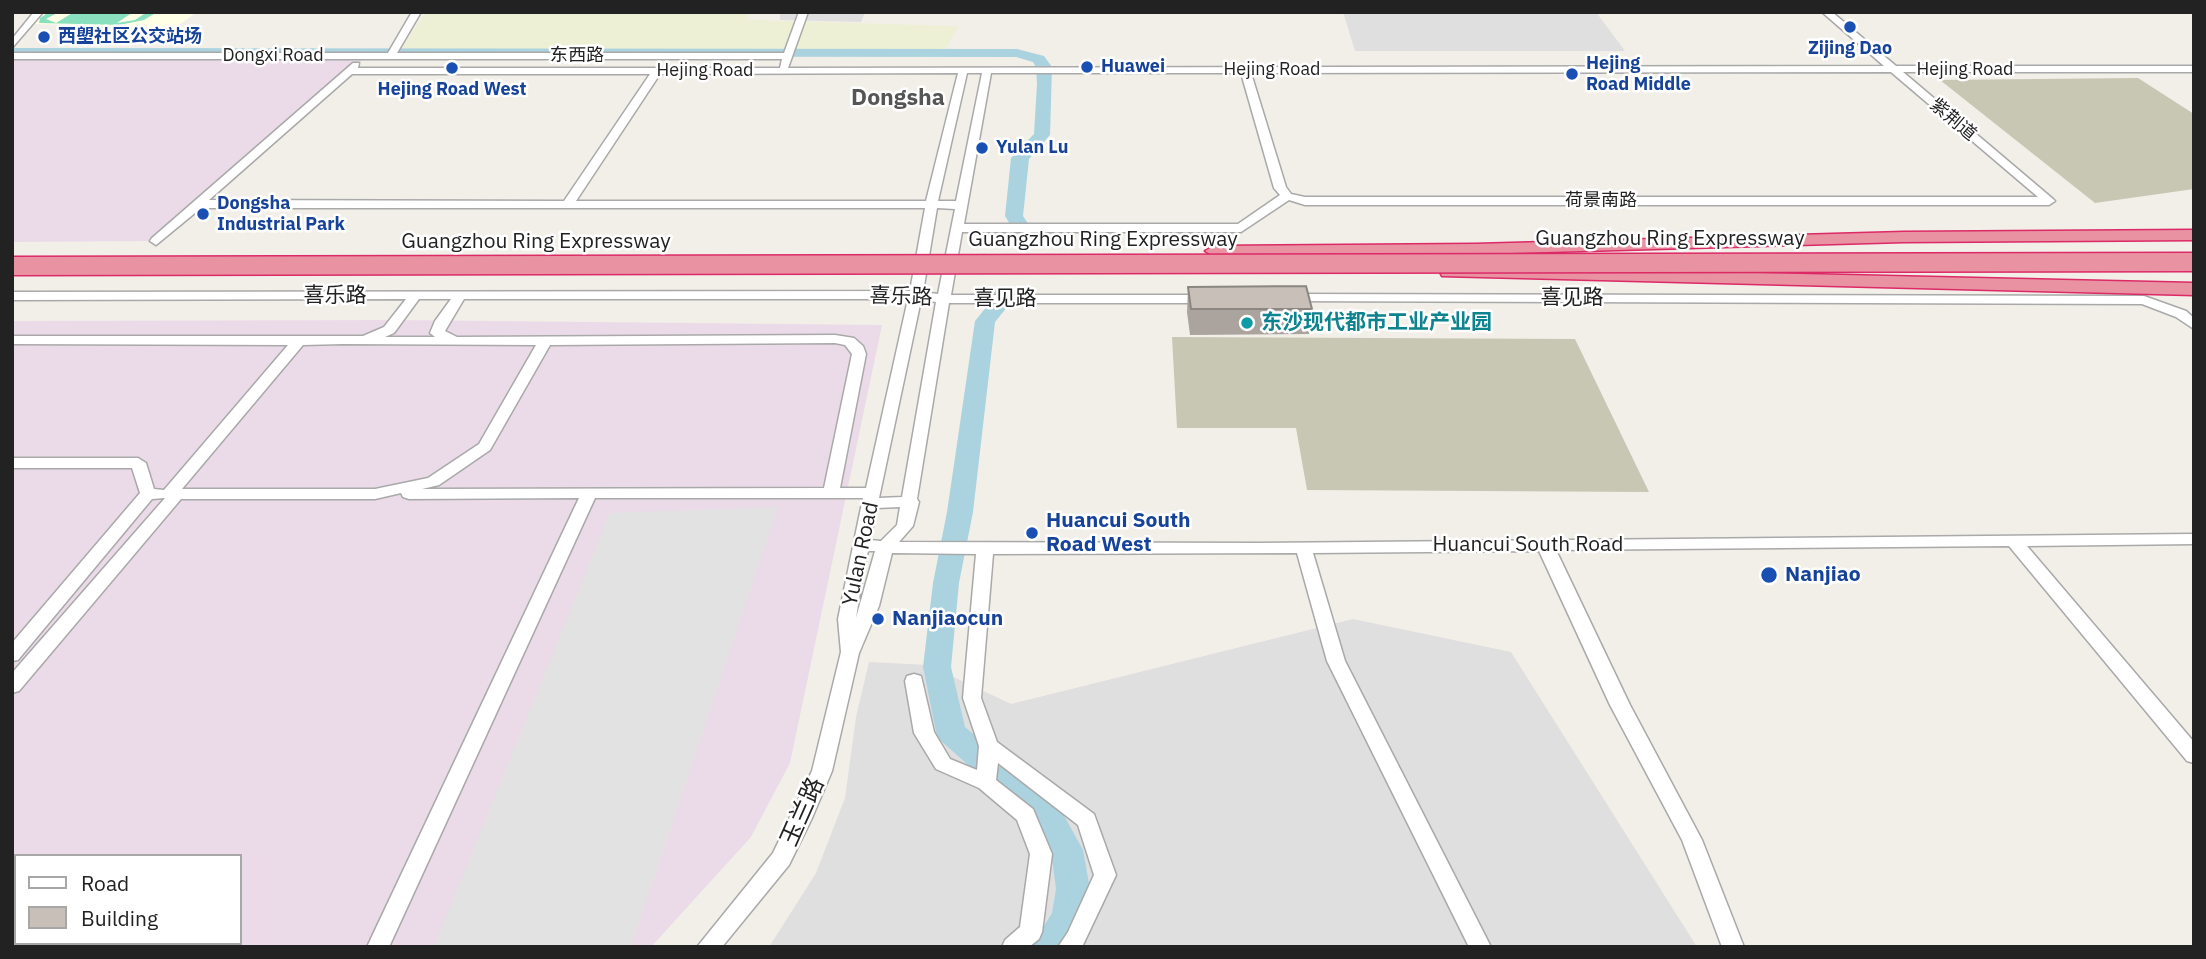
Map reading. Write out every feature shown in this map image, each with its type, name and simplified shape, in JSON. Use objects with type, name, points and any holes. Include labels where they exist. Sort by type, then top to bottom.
[{"type":"highway","points":[[1214,251],[1450,249],[1998,236],[2083,233],[2194,222]]},
{"type":"highway","points":[[1998,236],[2194,235]]},
{"type":"highway","name":"Guangzhou Ring Expressway","points":[[12,255],[2194,251]]},
{"type":"highway","name":"Guangzhou Ring Expressway","points":[[12,267],[2194,262]]},
{"type":"highway","points":[[1106,263],[2194,289]]},
{"type":"highway","points":[[1649,276],[2194,275]]},
{"type":"street","points":[[12,45],[39,12]]},
{"type":"street","points":[[391,54],[417,12]]},
{"type":"street","points":[[781,71],[804,12]]},
{"type":"street","name":"紫荆道","points":[[1826,12],[2049,201]]},
{"type":"street","name":"东西路","points":[[366,57],[391,54],[789,54]]},
{"type":"street","name":"Dongxi Road","points":[[12,56],[366,57]]},
{"type":"street","points":[[156,241],[366,57]]},
{"type":"street","name":"Hejing Road","points":[[350,71],[2194,69]]},
{"type":"street","points":[[568,204],[657,71]]},
{"type":"street","name":"Yulan Road","points":[[850,653],[847,619],[915,300],[947,128],[963,71]]},
{"type":"street","name":"Yulan Road","points":[[850,653],[870,606],[886,547],[905,526],[911,502],[943,299],[987,71]]},
{"type":"street","points":[[957,228],[1241,228],[1287,196],[1280,188],[1245,71]]},
{"type":"street","name":"荷景南路","points":[[1287,196],[1305,201],[2049,201]]},
{"type":"street","points":[[198,204],[961,205]]},
{"type":"street","name":"喜乐路","points":[[12,296],[413,300],[943,299]]},
{"type":"street","name":"喜见路","points":[[1279,298],[2144,300],[2181,314],[2194,325]]},
{"type":"street","name":"喜见路","points":[[943,299],[1217,299]]},
{"type":"street","points":[[346,341],[365,340],[389,330],[413,300]]},
{"type":"street","name":"喜乐路","points":[[12,304],[413,300]]},
{"type":"street","points":[[458,300],[437,333],[464,341]]},
{"type":"street","points":[[12,340],[849,341],[858,349],[859,354],[831,493]]},
{"type":"street","points":[[12,686],[299,341]]},
{"type":"street","points":[[375,494],[433,482],[485,447],[545,341]]},
{"type":"street","points":[[12,463],[138,463],[148,494]]},
{"type":"street","points":[[12,655],[148,494],[588,496],[831,493],[911,502]]},
{"type":"street","points":[[378,947],[583,512],[588,496]]},
{"type":"street","name":"Huancui South Road","points":[[862,545],[914,548],[1545,546],[2194,539]]},
{"type":"street","points":[[2014,541],[2194,756]]},
{"type":"street","points":[[1545,546],[1620,705],[1692,840],[1733,947]]},
{"type":"street","points":[[1303,547],[1336,661],[1480,947]]},
{"type":"street","points":[[981,548],[972,698],[989,746],[986,783]]},
{"type":"street","name":"玉兰路","points":[[708,947],[781,859],[803,818],[822,771],[850,653]]},
{"type":"street","points":[[914,681],[923,733],[943,764],[986,783],[1026,815],[1041,854],[1031,932],[1013,947]]},
{"type":"street","points":[[989,746],[1087,820],[1105,875],[1076,938],[1069,947]]},
{"type":"shaded area","points":[[44,12],[197,12],[176,27],[32,24]]},
{"type":"shaded area","points":[[426,12],[749,12],[748,20],[959,26],[946,49],[401,49]]},
{"type":"shaded area","points":[[780,12],[865,12],[861,22],[780,20]]},
{"type":"shaded area","points":[[1343,12],[1596,12],[1625,51],[1355,51]]},
{"type":"shaded area","points":[[12,56],[366,57],[156,241],[12,242]]},
{"type":"shaded area","points":[[2138,78],[2194,114],[2194,189],[2095,203],[1940,80]]},
{"type":"shaded area","points":[[398,320],[882,325],[790,763],[751,837],[651,947],[12,947],[12,321]]},
{"type":"shaded area","points":[[1172,337],[1575,339],[1649,492],[1307,490],[1296,428],[1177,428]]},
{"type":"shaded area","points":[[778,507],[631,947],[434,947],[610,513]]},
{"type":"shaded area","points":[[1353,619],[1511,652],[1697,947],[769,947],[816,873],[845,798],[856,717],[869,662],[928,665],[1011,704]]},
{"type":"green space","points":[[49,12],[59,12],[46,19],[56,23],[74,12],[133,12],[117,23],[135,20],[147,12],[157,12],[144,20],[119,25],[39,23],[40,18]]},
{"type":"building","points":[[1306,286],[1312,309],[1191,309],[1188,287]]},
{"type":"waterway","points":[[12,52],[1017,53],[1039,59],[1044,67],[1045,84],[1042,135],[1020,158],[1014,216],[1020,225]]},
{"type":"waterway","points":[[1001,294],[998,306],[985,321],[960,512],[946,583],[937,667],[951,732],[1050,819],[1067,850],[1073,889],[1068,917],[1048,947]]},
{"type":"place","name":"Zijing Dao","points":[[1850,27]]},
{"type":"place","name":"西塱社区公交站场","points":[[44,37]]},
{"type":"place","name":"Huawei","points":[[1087,67]]},
{"type":"place","name":"Hejing Road West","points":[[452,68]]},
{"type":"place","name":"Hejing Road Middle","points":[[1572,74]]},
{"type":"place","name":"Yulan Lu","points":[[982,148]]},
{"type":"place","name":"Dongsha Industrial Park","points":[[203,214]]},
{"type":"place","name":"东沙现代都市工业产业园","points":[[1247,323]]},
{"type":"place","name":"Huancui South Road West","points":[[1032,533]]},
{"type":"place","name":"Nanjiao","points":[[1769,575]]},
{"type":"place","name":"Nanjiaocun","points":[[878,619]]},
{"type":"district","name":"Dongsha","points":[[898,98]]}]
